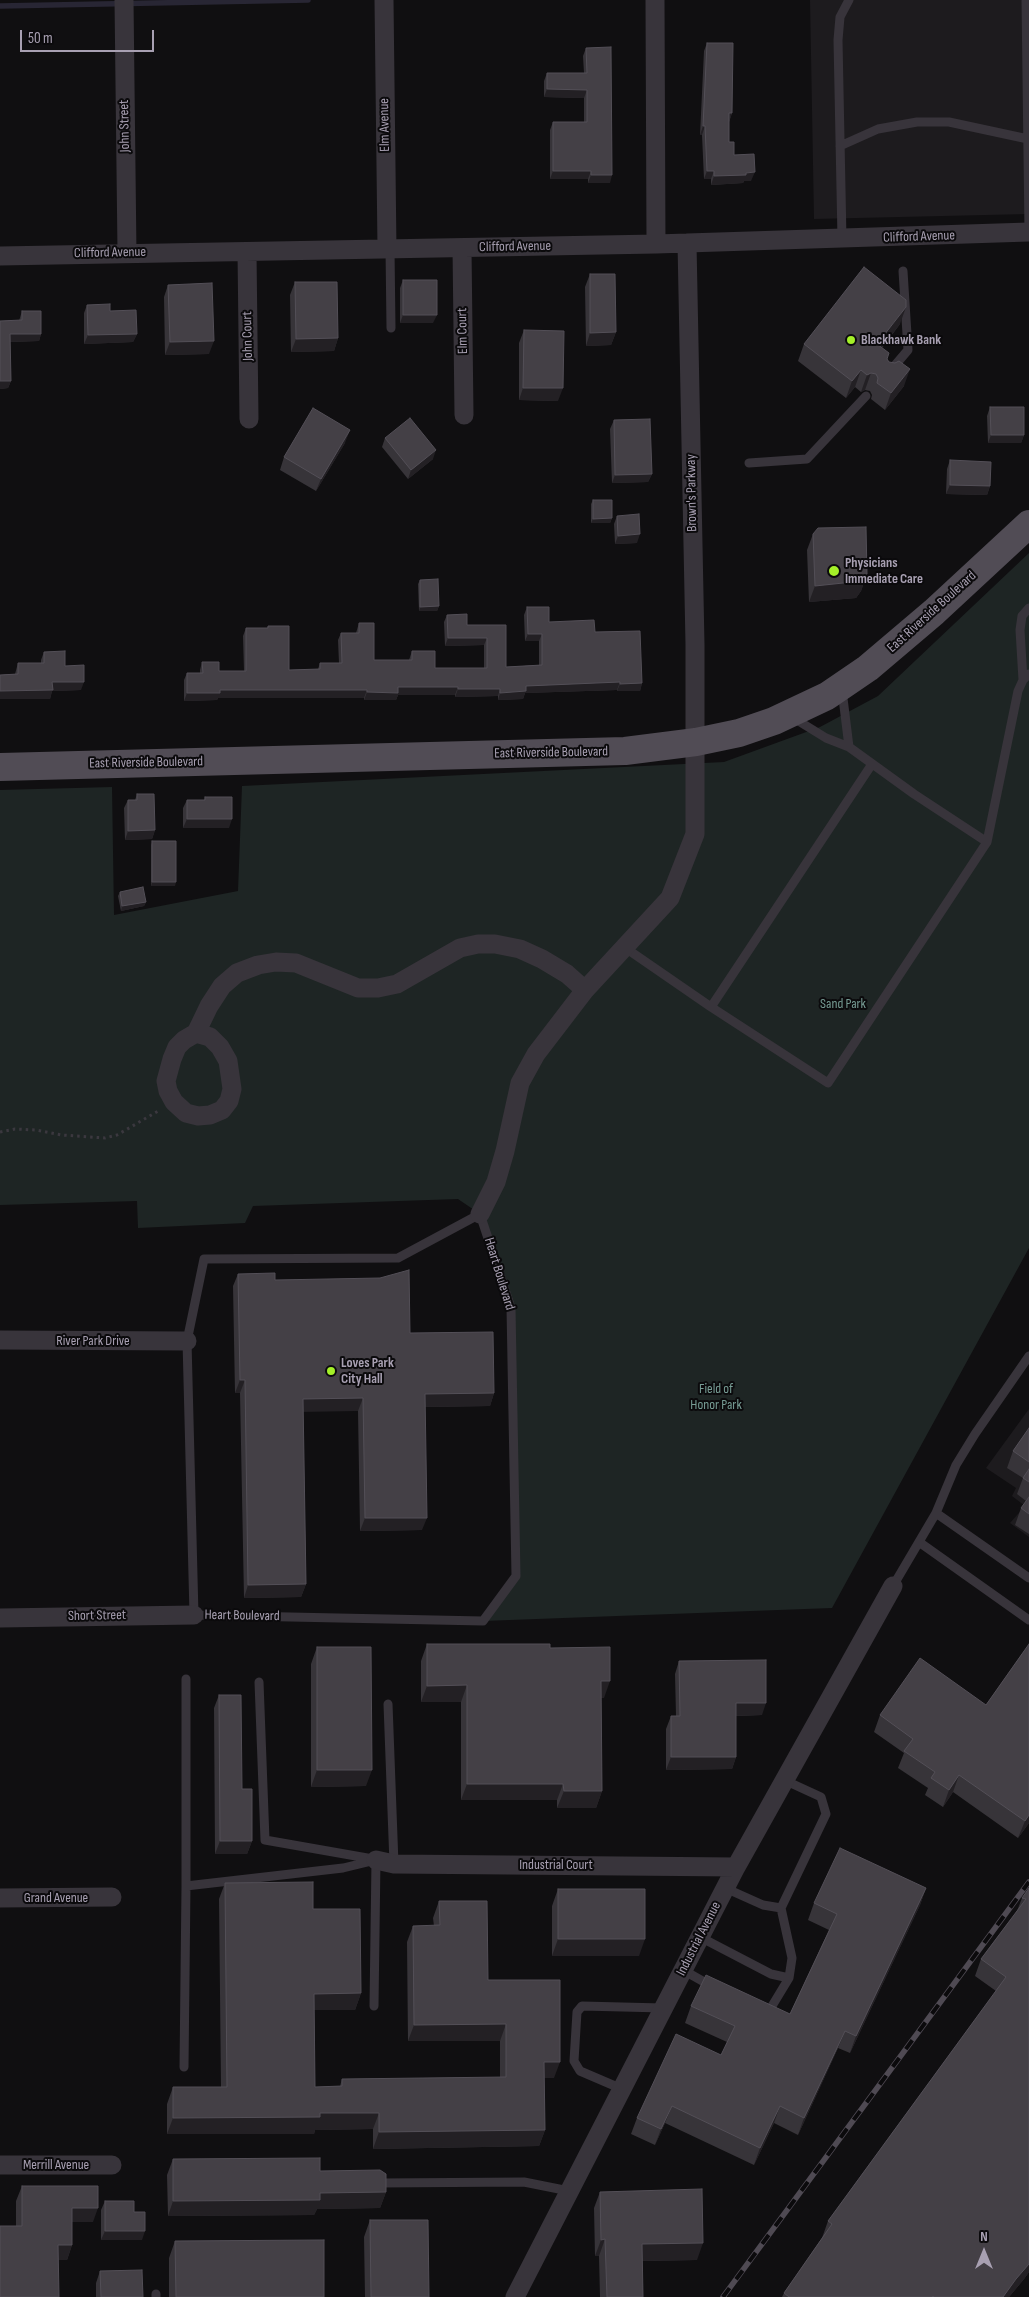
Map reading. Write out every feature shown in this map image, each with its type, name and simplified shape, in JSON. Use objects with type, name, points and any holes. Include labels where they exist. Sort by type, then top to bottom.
[{"type":"main road","name":"East Riverside Boulevard","points":[[0,767],[625,751],[696,742],[739,733],[788,715],[841,686],[868,668],[934,612],[1029,524]]},
{"type":"street","name":"John Street","points":[[124,0],[127,253]]},
{"type":"street","name":"Elm Avenue","points":[[384,0],[388,249]]},
{"type":"street","points":[[655,0],[656,244]]},
{"type":"street","name":"Clifford Avenue","points":[[0,256],[656,244],[1029,232]]},
{"type":"street","name":"Brown's Parkway","points":[[687,243],[696,742]]},
{"type":"street","name":"Elm Court","points":[[462,248],[464,415]]},
{"type":"street","name":"John Court","points":[[248,252],[249,419]]},
{"type":"street","points":[[480,1214],[496,1182],[506,1151],[520,1083],[536,1054],[585,990],[670,898],[695,834],[696,742]]},
{"type":"street","points":[[196,1034],[210,1037],[220,1047],[228,1061],[232,1090],[229,1101],[222,1110],[210,1115],[198,1116],[186,1113],[174,1102],[168,1091],[166,1081],[172,1059],[184,1040],[196,1034],[209,1006],[222,986],[237,973],[258,965],[276,962],[296,963],[358,988],[378,988],[398,984],[460,948],[478,944],[495,944],[520,949],[542,959],[567,974],[585,990]]},
{"type":"street","name":"River Park Drive","points":[[0,1340],[187,1341]]},
{"type":"street","name":"Industrial Avenue","points":[[515,2297],[736,1867],[893,1586]]},
{"type":"street","name":"Short Street","points":[[0,1618],[194,1615]]},
{"type":"street","name":"Industrial Court","points":[[385,1862],[736,1867]]},
{"type":"street","name":"Grand Avenue","points":[[0,1898],[112,1897]]},
{"type":"street","name":"Merrill Avenue","points":[[0,2165],[112,2165]]},
{"type":"lane","points":[[842,239],[838,40],[840,17],[849,0]]},
{"type":"lane","points":[[1026,0],[1029,232]]},
{"type":"lane","points":[[840,146],[878,129],[917,122],[949,122],[1028,139]]},
{"type":"lane","points":[[388,249],[391,328]]},
{"type":"lane","points":[[888,374],[908,350],[903,272]]},
{"type":"lane","points":[[749,463],[807,459],[866,396]]},
{"type":"lane","points":[[624,947],[711,1007],[828,1083],[987,842],[1014,708],[1026,677],[1020,630],[1022,616],[1029,608]]},
{"type":"lane","points":[[841,686],[849,747]]},
{"type":"lane","points":[[788,715],[826,738],[849,747],[987,842]]},
{"type":"lane","points":[[711,1007],[872,764]]},
{"type":"lane","name":"Heart Boulevard","points":[[480,1214],[511,1308],[516,1576],[483,1621],[194,1615],[187,1341],[204,1259],[398,1258],[480,1214]]},
{"type":"lane","points":[[893,1586],[936,1513],[956,1465],[974,1434],[1029,1356]]},
{"type":"lane","points":[[936,1513],[1029,1578]]},
{"type":"lane","points":[[919,1542],[1029,1620]]},
{"type":"lane","points":[[184,2067],[186,1678]]},
{"type":"lane","points":[[259,1682],[265,1840],[385,1862]]},
{"type":"lane","points":[[374,2006],[385,1862],[388,1704]]},
{"type":"lane","points":[[758,2012],[769,2011],[789,1978],[792,1958],[781,1908],[826,1814],[820,1797],[784,1780]]},
{"type":"lane","points":[[186,1886],[385,1862]]},
{"type":"lane","points":[[725,1888],[763,1905],[781,1908]]},
{"type":"lane","points":[[700,1937],[771,1974],[789,1978]]},
{"type":"lane","points":[[683,1970],[724,1993]]},
{"type":"lane","points":[[622,2089],[580,2071],[574,2061],[577,2012],[582,2006],[664,2008]]},
{"type":"lane","points":[[380,2183],[524,2182],[569,2191]]},
{"type":"path","points":[[0,1132],[15,1129],[36,1130],[62,1135],[105,1138],[117,1135],[174,1102]]},
{"type":"shaded area","points":[[810,0],[1029,0],[1029,214],[814,219]]},
{"type":"shaded area","points":[[1029,1409],[1029,1537],[1010,1523],[1025,1506],[1012,1496],[1016,1488],[986,1468]]},
{"type":"green space","name":"Field of Honor Park","points":[[1029,553],[1029,1248],[832,1608],[483,1621],[516,1575],[511,1308],[480,1214],[458,1199],[253,1206],[245,1223],[138,1228],[137,1201],[0,1205],[0,790],[112,787],[114,915],[238,891],[242,786],[724,762],[820,727],[878,696]]},
{"type":"building","points":[[707,43],[733,43],[732,113],[729,113],[729,142],[734,142],[734,155],[754,154],[755,172],[746,173],[746,175],[714,176],[714,171],[707,171],[705,126],[703,126]]},
{"type":"building","points":[[611,47],[612,175],[591,175],[591,171],[553,171],[553,122],[587,122],[587,90],[547,89],[547,73],[587,73],[586,48]]},
{"type":"building","name":"Blackhawk Bank","points":[[864,267],[906,300],[906,307],[877,344],[889,353],[887,359],[889,362],[895,363],[899,361],[910,369],[891,393],[877,383],[878,378],[876,374],[871,373],[867,375],[861,370],[852,381],[804,344]]},
{"type":"building","points":[[590,274],[615,274],[616,332],[590,333]]},
{"type":"building","points":[[403,280],[437,280],[437,315],[403,315]]},
{"type":"building","points":[[295,282],[337,282],[338,338],[296,339]]},
{"type":"building","points":[[212,283],[214,341],[170,342],[168,285]]},
{"type":"building","points":[[110,304],[110,311],[136,310],[137,334],[88,335],[87,305]]},
{"type":"building","points":[[22,311],[41,311],[41,334],[10,334],[11,381],[0,381],[0,321],[22,320]]},
{"type":"building","points":[[524,330],[564,331],[563,388],[523,388]]},
{"type":"building","points":[[990,407],[1024,407],[1024,435],[991,435]]},
{"type":"building","points":[[313,408],[350,430],[321,479],[284,457]]},
{"type":"building","points":[[410,418],[436,450],[411,470],[385,438]]},
{"type":"building","points":[[650,419],[652,474],[615,475],[614,420]]},
{"type":"building","points":[[950,460],[991,462],[990,486],[950,485]]},
{"type":"building","points":[[593,500],[612,500],[612,518],[593,519]]},
{"type":"building","points":[[639,514],[640,534],[618,536],[617,516]]},
{"type":"building","name":"Physicians Immediate Care","points":[[866,527],[867,574],[862,581],[815,586],[813,534],[818,528]]},
{"type":"building","points":[[438,579],[439,606],[420,607],[420,580]]},
{"type":"building","points":[[527,607],[549,607],[549,622],[594,620],[595,632],[640,631],[642,683],[620,684],[620,682],[526,686],[526,691],[500,693],[500,689],[398,687],[398,693],[367,692],[367,690],[220,690],[220,693],[187,693],[187,673],[203,673],[202,662],[219,662],[219,671],[246,671],[246,628],[268,628],[268,626],[289,626],[289,670],[320,669],[320,663],[342,663],[341,633],[359,633],[359,623],[374,623],[374,660],[412,660],[412,651],[435,651],[435,668],[487,668],[487,638],[448,638],[447,615],[467,614],[467,625],[506,625],[506,667],[542,665],[542,634],[528,634]]},
{"type":"building","points":[[65,651],[65,666],[84,665],[84,682],[52,682],[53,690],[0,691],[0,675],[18,674],[18,663],[44,663],[44,652]]},
{"type":"building","points":[[137,794],[154,794],[155,830],[128,831],[128,800],[137,800]]},
{"type":"building","points":[[205,797],[232,797],[232,819],[187,819],[187,800],[205,800]]},
{"type":"building","points":[[152,841],[176,841],[176,882],[152,882]]},
{"type":"building","points":[[143,887],[146,902],[122,906],[120,892]]},
{"type":"building","points":[[409,1270],[410,1333],[493,1332],[494,1393],[425,1394],[427,1518],[365,1518],[363,1398],[303,1399],[306,1584],[248,1585],[245,1380],[240,1380],[238,1274],[275,1273],[275,1280],[380,1278]]},
{"type":"building","points":[[1029,1428],[1029,1462],[1013,1451]]},
{"type":"building","points":[[1029,1469],[1029,1482],[1023,1478]]},
{"type":"building","points":[[1029,1497],[1029,1514],[1021,1508]]},
{"type":"building","points":[[427,1644],[550,1644],[550,1648],[610,1647],[610,1681],[601,1681],[602,1791],[564,1791],[563,1784],[467,1784],[467,1685],[427,1686]]},
{"type":"building","points":[[1029,1644],[1029,1815],[1025,1821],[959,1775],[949,1790],[931,1778],[935,1772],[904,1751],[913,1739],[880,1715],[920,1658],[986,1705]]},
{"type":"building","points":[[317,1647],[371,1647],[372,1770],[317,1770]]},
{"type":"building","points":[[766,1660],[766,1703],[736,1703],[736,1757],[671,1757],[671,1716],[680,1716],[679,1661]]},
{"type":"building","points":[[219,1695],[241,1695],[242,1789],[252,1789],[252,1841],[220,1841]]},
{"type":"building","points":[[840,1848],[926,1888],[856,2036],[845,2031],[804,2118],[780,2106],[760,2148],[672,2106],[661,2129],[637,2118],[676,2034],[721,2055],[735,2026],[691,2006],[706,1975],[790,2014],[837,1914],[814,1903]]},
{"type":"building","points":[[313,1882],[313,1909],[360,1909],[361,1993],[314,1994],[315,2087],[342,2086],[342,2079],[506,2077],[506,2024],[414,2025],[413,1926],[440,1925],[439,1901],[487,1901],[488,1980],[560,1980],[560,2062],[544,2062],[545,2130],[379,2132],[379,2113],[320,2113],[320,2117],[173,2118],[173,2087],[227,2087],[225,1883]]},
{"type":"building","points":[[1029,1888],[1029,2264],[1003,2297],[789,2297],[784,2293],[832,2224],[828,2221],[1006,1977],[981,1959],[1026,1899],[1022,1898]]},
{"type":"building","points":[[558,1889],[645,1889],[645,1939],[558,1939]]},
{"type":"building","points":[[320,2158],[320,2171],[380,2170],[386,2174],[386,2192],[320,2193],[320,2200],[173,2201],[173,2159]]},
{"type":"building","points":[[22,2186],[98,2186],[98,2208],[72,2208],[72,2245],[58,2245],[59,2297],[0,2297],[0,2226],[22,2226]]},
{"type":"building","points":[[702,2189],[703,2243],[642,2244],[643,2297],[607,2297],[605,2239],[601,2240],[600,2192]]},
{"type":"building","points":[[105,2201],[134,2201],[134,2212],[145,2212],[145,2231],[105,2231]]},
{"type":"building","points":[[370,2220],[428,2220],[429,2297],[371,2297]]},
{"type":"building","points":[[324,2240],[324,2297],[176,2297],[175,2241]]},
{"type":"building","points":[[142,2270],[143,2297],[101,2297],[100,2271]]},
{"type":"waterway","points":[[0,6],[308,0]]},
{"type":"railway","points":[[723,2297],[1029,1882]]},
{"type":"place","name":"Blackhawk Bank","points":[[851,340]]},
{"type":"place","name":"Physicians Immediate Care","points":[[834,571]]},
{"type":"place","name":"Loves Park City Hall","points":[[331,1371]]},
{"type":"park label","name":"Sand Park","points":[[843,1004]]}]
